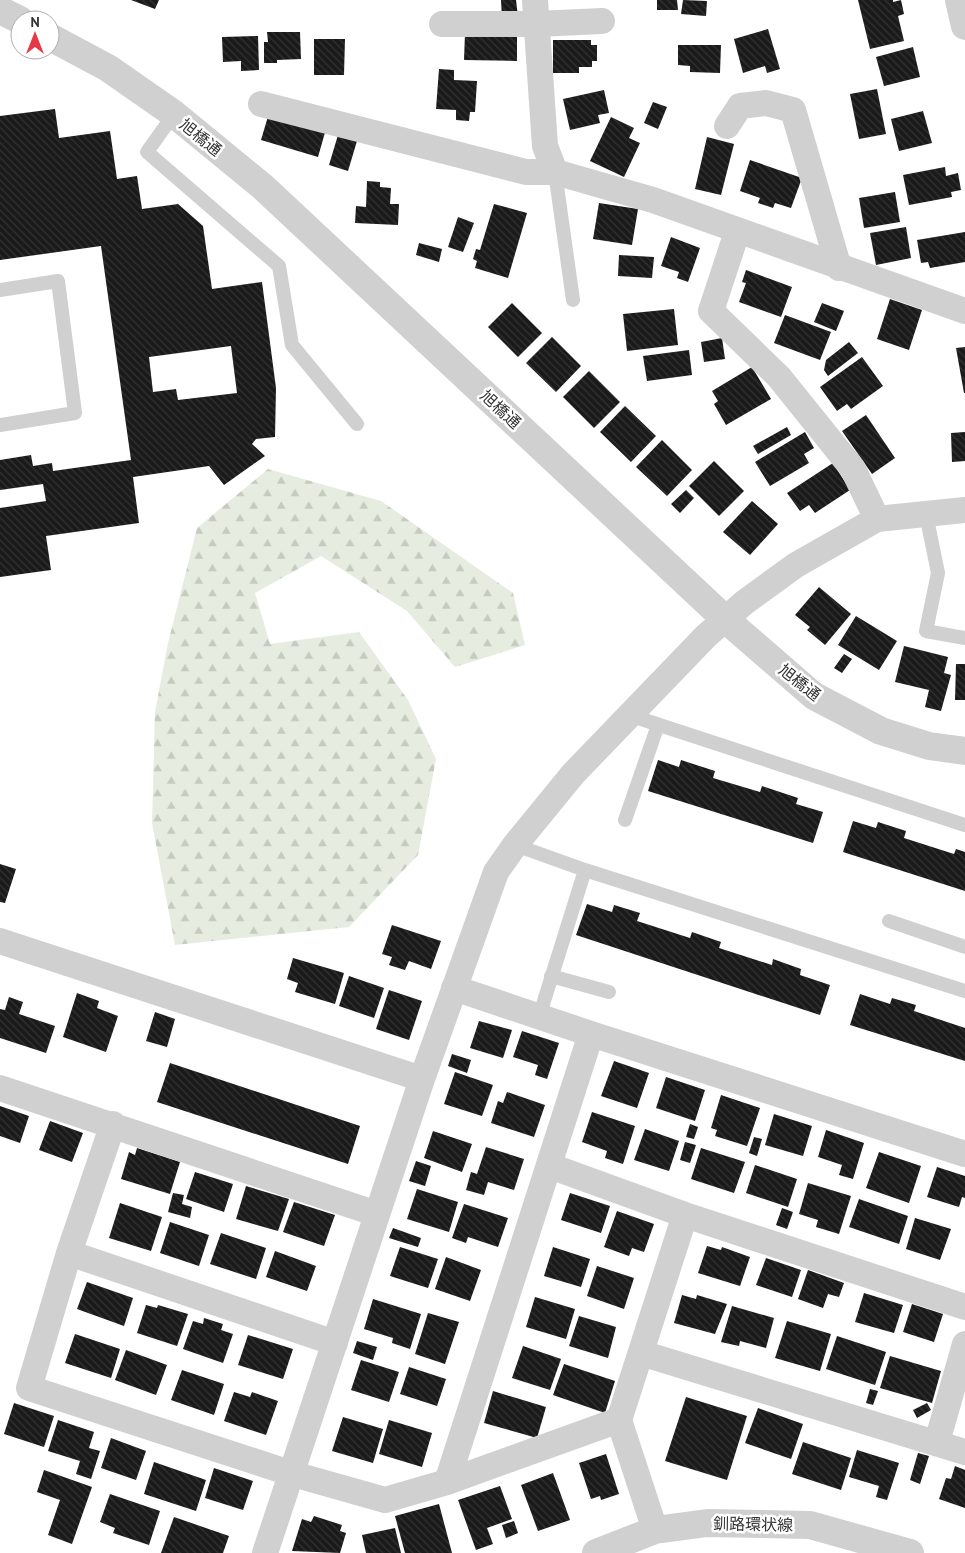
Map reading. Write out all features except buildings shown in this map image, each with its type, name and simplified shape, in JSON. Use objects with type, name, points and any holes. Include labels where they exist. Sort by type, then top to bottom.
[{"type":"street","points":[[958,0],[965,26]]},
{"type":"street","points":[[536,12],[545,146],[555,172]]},
{"type":"street","points":[[442,24],[536,12],[602,21]]},
{"type":"street","name":"旭橋通","points":[[60,42],[108,68],[174,114],[264,187],[725,619],[814,696],[881,731],[929,746],[965,751]]},
{"type":"street","points":[[726,126],[740,106],[766,103],[792,110],[838,268]]},
{"type":"street","points":[[261,104],[526,172],[555,172],[653,200],[737,232],[965,312]]},
{"type":"street","points":[[737,232],[711,311],[779,377],[853,469],[877,519]]},
{"type":"street","points":[[265,1553],[454,988],[496,872],[514,845],[573,774],[706,636],[725,619],[796,565],[877,519],[965,510]]},
{"type":"street","points":[[0,941],[422,1079]]},
{"type":"street","points":[[454,988],[965,1154]]},
{"type":"street","points":[[447,1482],[591,1034]]},
{"type":"street","points":[[0,1088],[113,1124],[377,1214]]},
{"type":"street","points":[[113,1124],[69,1253],[29,1388],[293,1474],[385,1500],[447,1482],[619,1420]]},
{"type":"street","points":[[550,1166],[685,1215],[965,1307]]},
{"type":"street","points":[[655,1530],[619,1420],[685,1215]]},
{"type":"street","points":[[69,1253],[335,1343]]},
{"type":"street","points":[[937,1442],[965,1344]]},
{"type":"street","points":[[640,1353],[965,1452]]},
{"type":"street","name":"釧路環状線","points":[[596,1553],[655,1530],[708,1523],[810,1525],[850,1545],[910,1553]]},
{"type":"lane","points":[[174,114],[147,152],[279,266],[292,345],[357,424]]},
{"type":"lane","points":[[555,172],[573,300]]},
{"type":"lane","points":[[0,290],[58,281],[75,413],[0,425]]},
{"type":"lane","points":[[926,514],[938,573],[926,631],[965,638]]},
{"type":"lane","points":[[629,715],[965,825]]},
{"type":"lane","points":[[625,820],[658,725]]},
{"type":"lane","points":[[514,845],[585,870],[965,991]]},
{"type":"lane","points":[[539,1017],[585,870]]},
{"type":"lane","points":[[889,921],[965,947]]},
{"type":"lane","points":[[551,976],[609,992]]},
{"type":"green space","points":[[268,469],[381,501],[513,593],[525,645],[455,667],[407,611],[321,556],[255,593],[270,644],[359,632],[408,700],[436,759],[418,855],[349,927],[175,945],[152,823],[155,712],[168,643],[197,528]]}]
